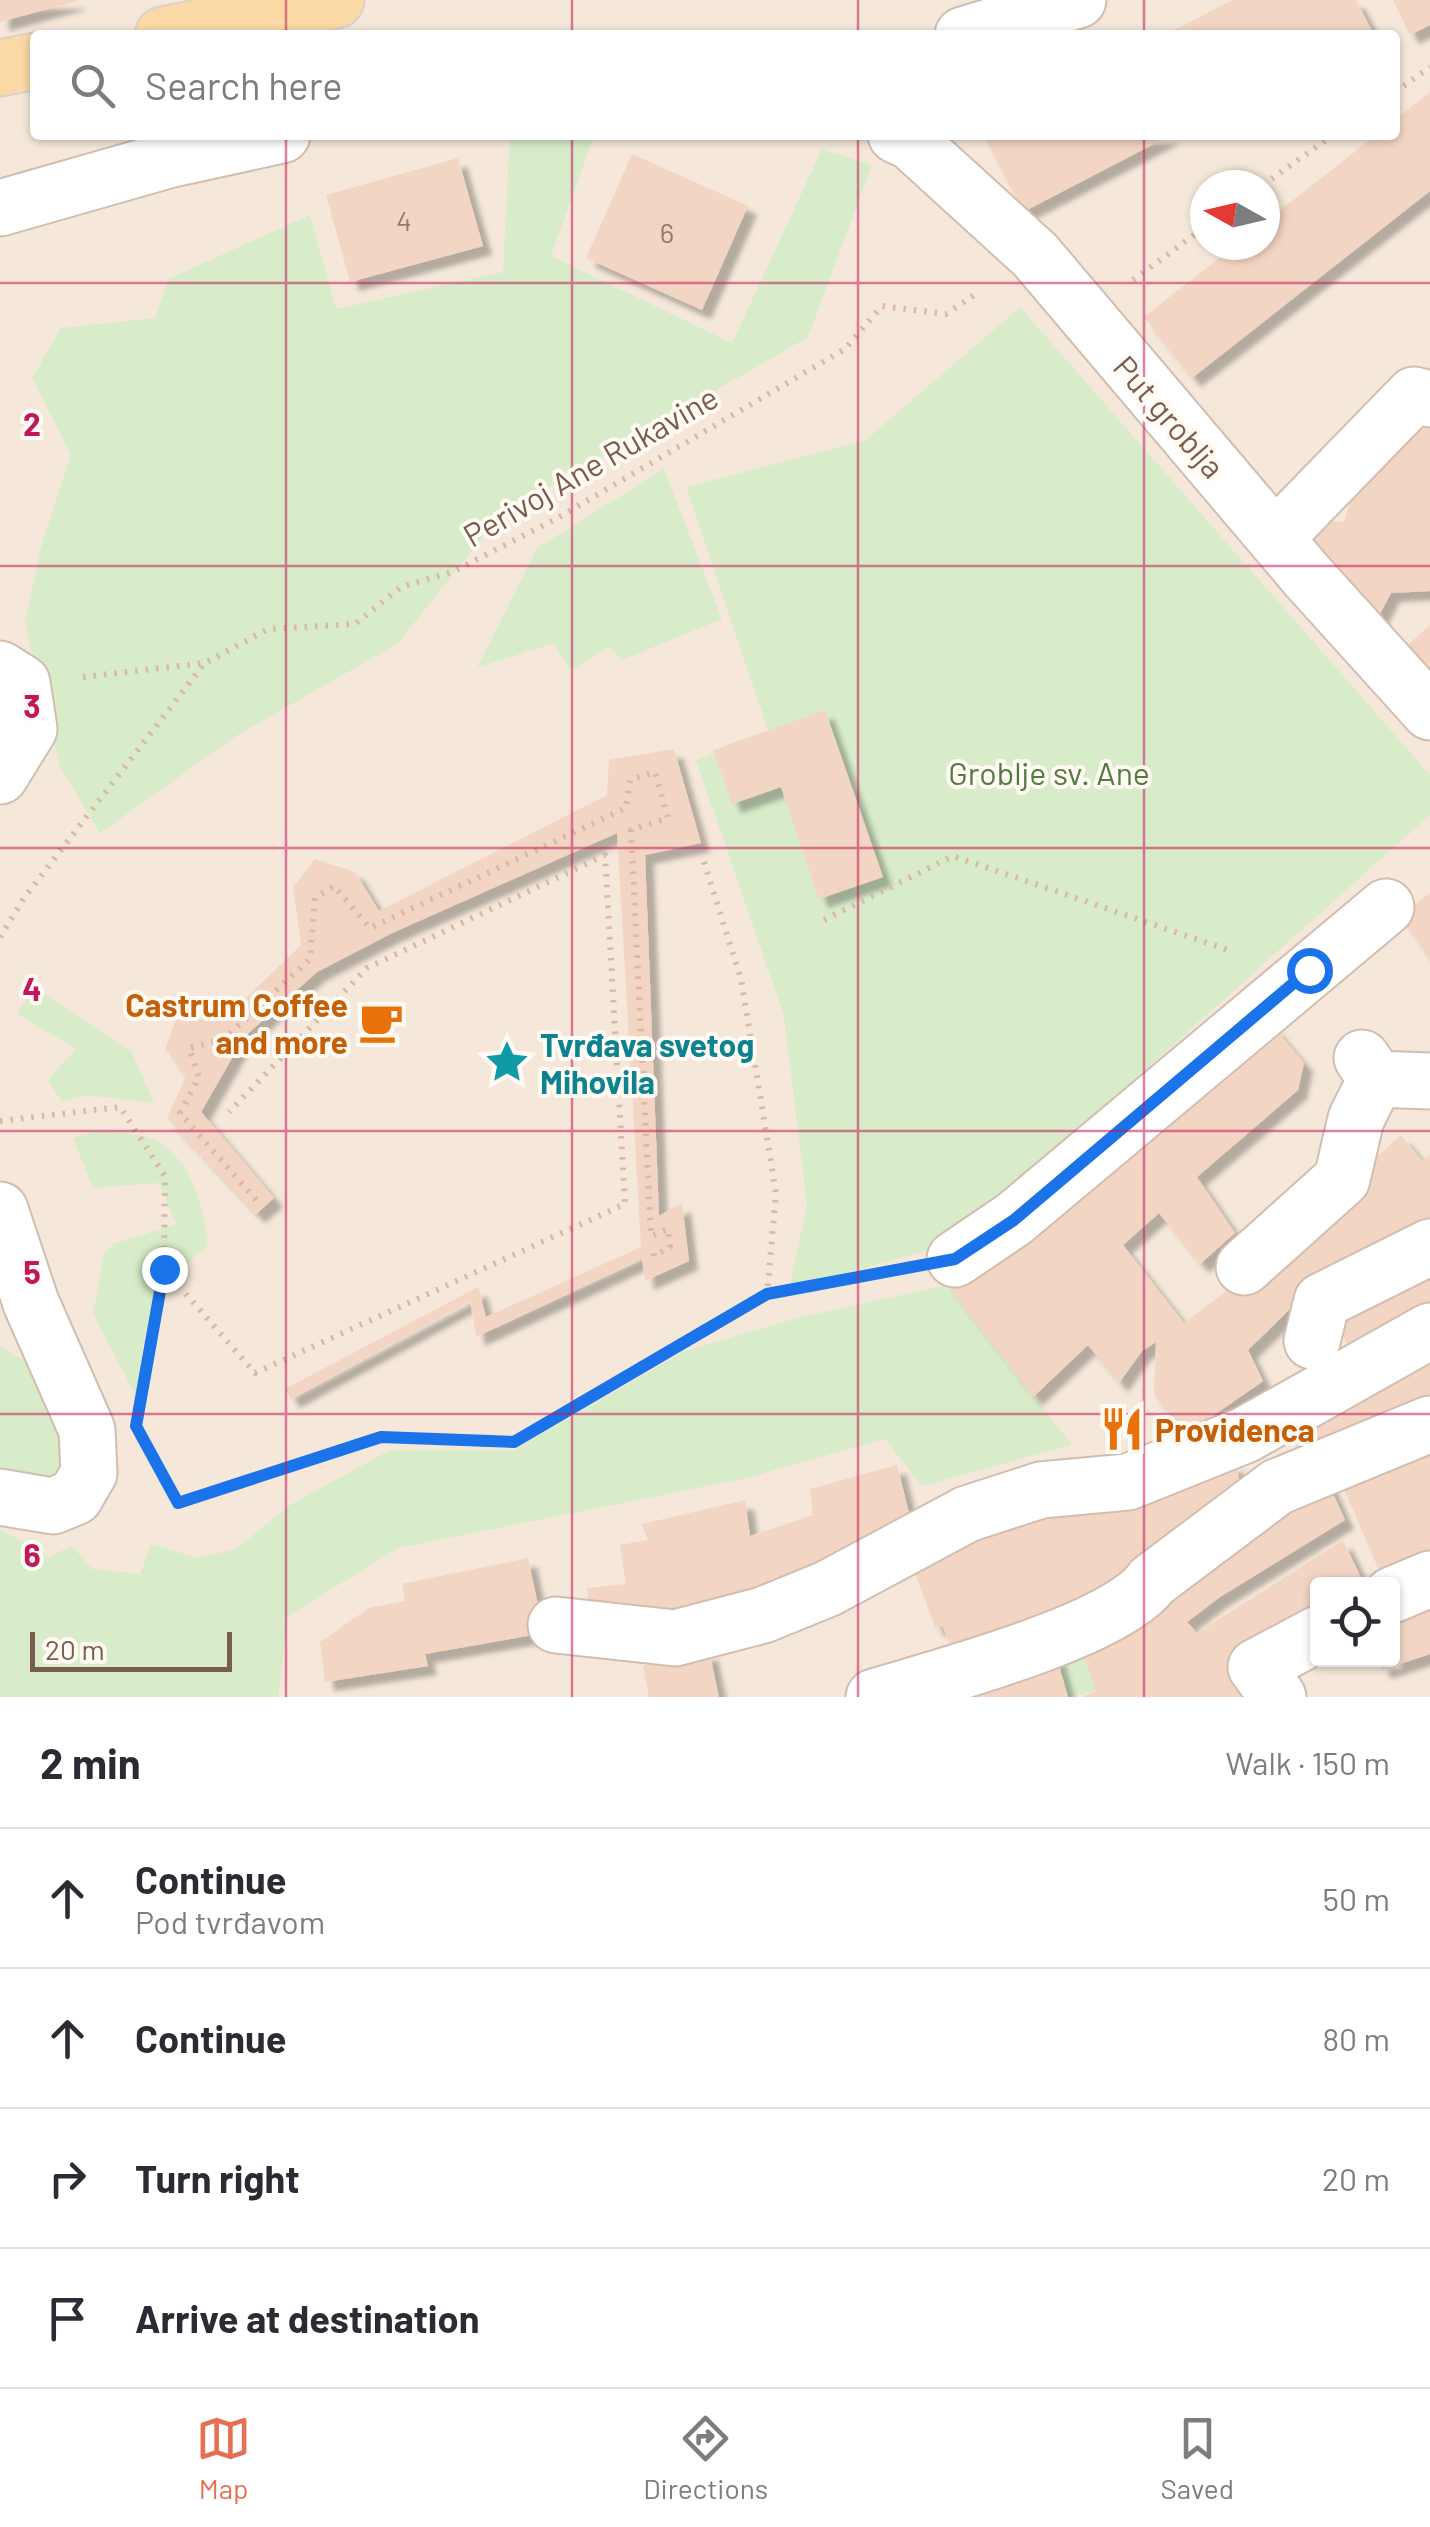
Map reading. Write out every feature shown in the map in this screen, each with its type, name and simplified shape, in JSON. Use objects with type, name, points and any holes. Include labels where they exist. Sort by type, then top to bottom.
[{"type":"main road","points":[[188,30],[336,0]]},
{"type":"main road","points":[[0,68],[30,62]]},
{"type":"street","points":[[979,30],[1078,0]]},
{"type":"street","points":[[0,208],[168,160],[259,140]]},
{"type":"street","name":"Put groblja","points":[[907,140],[1035,254],[1083,316],[1430,712]]},
{"type":"street","points":[[1275,538],[1425,383]]},
{"type":"street","points":[[0,776],[30,729],[11,676]]},
{"type":"street","points":[[955,1259],[1014,1220],[1386,907]]},
{"type":"street","points":[[1244,1268],[1342,1178],[1369,1068],[1430,1080]]},
{"type":"street","points":[[0,1210],[31,1302],[87,1430],[89,1473],[75,1497],[54,1506],[0,1497]]},
{"type":"street","points":[[1312,1341],[1322,1301],[1430,1247]]},
{"type":"street","points":[[556,1624],[675,1638],[763,1615],[828,1589],[967,1514],[1042,1490],[1128,1482],[1245,1434],[1430,1330]]},
{"type":"street","points":[[874,1697],[1075,1630],[1143,1593],[1152,1581],[1277,1487],[1430,1424]]},
{"type":"street","points":[[1245,1434],[1277,1487]]},
{"type":"street","points":[[1400,1592],[1430,1579]]},
{"type":"street","points":[[1278,1697],[1256,1666],[1310,1638]]},
{"type":"path","points":[[1400,88],[1430,67]]},
{"type":"path","points":[[1280,173],[1326,140]]},
{"type":"path","points":[[1083,316],[1190,238]]},
{"type":"path","name":"Perivoj Ane Rukavine","points":[[11,676],[205,663],[268,630],[355,624],[401,588],[452,572],[554,520],[844,349],[882,306],[946,314],[1035,254]]},
{"type":"path","points":[[0,937],[24,898],[205,663]]},
{"type":"path","points":[[256,1200],[180,1113],[198,1077],[189,1048],[224,1039],[310,959],[315,898],[334,886],[370,928],[626,808],[630,780],[655,772],[668,818],[631,830],[651,1236],[668,1229],[670,1247],[654,1256],[653,1248]]},
{"type":"path","points":[[164,1269],[256,1372],[625,1204],[605,855],[366,968],[229,1112]]},
{"type":"path","points":[[824,920],[953,856],[1264,962],[1287,988]]},
{"type":"path","points":[[704,862],[741,980],[776,1193],[767,1294]]},
{"type":"path","points":[[0,1122],[120,1107],[166,1176],[164,1269],[140,1406]]},
{"type":"path","points":[[144,1442],[178,1503],[381,1437],[514,1442],[767,1294],[955,1259]]},
{"type":"shaded area","points":[[0,0],[1430,0],[1430,1697],[0,1697]]},
{"type":"green space","points":[[510,140],[592,140],[551,256],[732,343],[822,149],[872,165],[808,337],[501,515],[397,644],[236,736],[100,833],[60,767],[25,623],[40,550],[71,454],[32,378],[61,328],[155,318],[168,279],[310,215],[336,309],[503,272]]},
{"type":"green space","name":"Groblje sv. Ane","points":[[1020,307],[1430,775],[1430,815],[951,1244],[789,1289],[807,1206],[784,1016],[696,760],[768,730],[686,487],[866,440]]},
{"type":"green space","points":[[664,469],[722,619],[622,660],[609,647],[570,671],[554,643],[477,668],[537,548]]},
{"type":"green space","points":[[34,987],[132,1052],[154,1103],[85,1095],[62,1102],[48,1080],[76,1049],[17,1014]]},
{"type":"green space","points":[[95,1131],[143,1136],[171,1152],[191,1179],[206,1229],[208,1245],[172,1281],[150,1318],[141,1360],[144,1411],[93,1314],[104,1254],[113,1244],[176,1224],[159,1183],[93,1188],[73,1138]]},
{"type":"green space","points":[[947,1285],[1072,1445],[922,1486],[885,1439],[747,1478],[398,1548],[288,1616],[278,1697],[0,1697],[0,1529],[49,1557],[72,1546],[92,1569],[140,1574],[151,1544],[198,1558],[236,1549],[290,1505],[390,1450],[514,1450],[685,1351],[797,1318]]},
{"type":"green space","points":[[0,1346],[32,1365],[65,1456],[58,1476],[41,1483],[0,1476]]},
{"type":"green space","points":[[1078,1641],[1096,1691],[1068,1697],[1056,1655]]},
{"type":"building","points":[[0,0],[77,0],[77,1],[0,22]]},
{"type":"building","points":[[1232,0],[1356,0],[1371,30],[1175,30]]},
{"type":"building","points":[[1393,0],[1430,0],[1430,25],[1410,35]]},
{"type":"building","points":[[1430,92],[1430,191],[1192,378],[1144,317],[1217,260],[1280,260],[1280,210],[1370,140],[1400,140],[1400,116]]},
{"type":"building","points":[[986,140],[1161,140],[1023,212]]},
{"type":"building","points":[[632,154],[748,206],[702,310],[586,258]]},
{"type":"building","points":[[458,158],[483,246],[350,282],[326,195]]},
{"type":"building","points":[[1408,416],[1430,421],[1430,591],[1391,593],[1374,625],[1299,538],[1316,520],[1344,522],[1356,482]]},
{"type":"building","points":[[1430,625],[1430,687],[1399,653]]},
{"type":"building","points":[[825,710],[883,877],[819,899],[781,787],[732,804],[713,750]]},
{"type":"building","points":[[674,749],[701,843],[645,855],[659,1216],[682,1203],[689,1261],[645,1281],[642,1259],[476,1337],[470,1301],[291,1399],[285,1389],[478,1287],[486,1317],[641,1247],[617,833],[392,933],[317,972],[244,1037],[201,1112],[274,1198],[256,1214],[167,1118],[186,1076],[165,1049],[176,1020],[225,1018],[301,945],[293,887],[315,859],[355,872],[379,911],[607,795],[609,760]]},
{"type":"building","points":[[1430,893],[1430,960],[1400,916]]},
{"type":"building","points":[[1273,1026],[1304,1063],[1298,1090],[1197,1177],[1235,1233],[1200,1264],[1159,1213],[1123,1245],[1184,1323],[1234,1285],[1401,1135],[1422,1161],[1430,1155],[1430,1237],[1296,1303],[1248,1350],[1263,1381],[1214,1415],[1223,1436],[1191,1448],[1154,1394],[1156,1342],[1142,1351],[1119,1383],[1088,1345],[1033,1397],[947,1285],[1057,1209]]},
{"type":"building","points":[[1430,1252],[1430,1317],[1355,1360],[1330,1310]]},
{"type":"building","points":[[1430,1341],[1430,1407],[1302,1459],[1284,1424]]},
{"type":"building","points":[[1430,1445],[1430,1570],[1400,1579],[1382,1577],[1341,1482]]},
{"type":"building","points":[[1234,1463],[1246,1499],[1135,1586],[955,1658],[943,1627],[935,1627],[908,1554]]},
{"type":"building","points":[[897,1465],[914,1533],[780,1601],[591,1623],[587,1588],[626,1584],[620,1545],[648,1540],[642,1524],[745,1500],[750,1536],[813,1515],[810,1489]]},
{"type":"building","points":[[1324,1474],[1345,1520],[1220,1597],[1187,1622],[1197,1633],[1343,1540],[1361,1577],[1310,1577],[1310,1630],[1253,1697],[1082,1697],[1096,1691],[1078,1641]]},
{"type":"building","points":[[528,1558],[544,1633],[425,1654],[428,1666],[325,1682],[320,1642],[369,1608],[405,1601],[402,1584]]},
{"type":"building","points":[[1430,1590],[1430,1654],[1400,1664],[1400,1602]]},
{"type":"building","points":[[709,1651],[719,1697],[649,1697],[643,1666]]},
{"type":"building","points":[[1056,1655],[1068,1697],[914,1697]]},
{"type":"place","name":"Castrum Coffee and more","points":[[381,1022]]},
{"type":"place","name":"Tvrđava svetog Mihovila","points":[[507,1062]]},
{"type":"place","name":"Providenca","points":[[1122,1429]]},
{"type":"route","points":[[164,1269],[136,1426],[178,1503],[381,1437],[514,1442],[767,1294],[955,1259],[1014,1220],[1309,970]]}]
